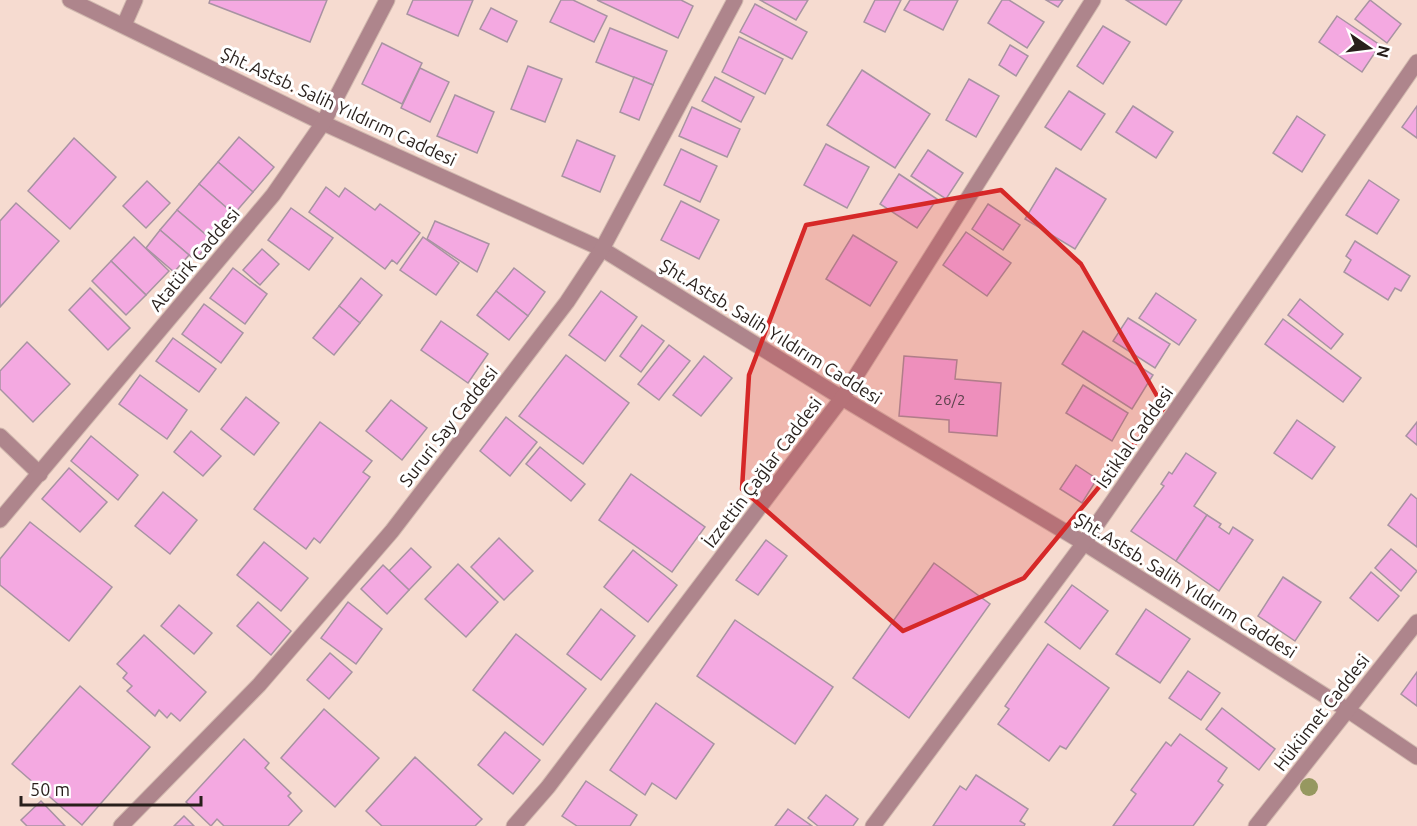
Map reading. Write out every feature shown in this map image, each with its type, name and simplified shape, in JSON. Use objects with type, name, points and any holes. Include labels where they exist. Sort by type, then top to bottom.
[{"type":"street","name":"Şht.Astsb. Salih Yıldırım Caddesi","points":[[70,0],[323,123],[602,249],[842,398],[1084,543],[1346,709],[1417,757]]},
{"type":"street","points":[[124,25],[135,0]]},
{"type":"street","name":"Atatürk Caddesi","points":[[0,520],[273,195],[323,123],[387,0]]},
{"type":"street","name":"Sururi Say Caddesi","points":[[121,826],[259,684],[392,531],[542,336],[602,249],[735,0]]},
{"type":"street","name":"İzzettin Çağlar Caddesi","points":[[514,826],[548,787],[842,398],[1093,0]]},
{"type":"street","name":"İstiklal Caddesi","points":[[873,826],[1084,543],[1417,62]]},
{"type":"street","points":[[0,436],[40,474]]},
{"type":"street","name":"Hükümet Caddesi","points":[[1256,826],[1346,709],[1417,622]]},
{"type":"highlighted area","points":[[1001,190],[1081,264],[1164,408],[1024,578],[903,631],[742,489],[749,375],[806,225]]},
{"type":"building","points":[[210,0],[327,0],[310,42],[209,3]]},
{"type":"building","points":[[413,0],[473,0],[458,36],[407,14]]},
{"type":"building","points":[[561,0],[573,0],[607,16],[594,42],[550,22]]},
{"type":"building","points":[[597,0],[681,0],[693,6],[678,38]]},
{"type":"building","points":[[760,0],[808,0],[796,20]]},
{"type":"building","points":[[875,0],[901,0],[885,32],[864,22]]},
{"type":"building","points":[[910,0],[958,0],[943,30],[904,10]]},
{"type":"building","points":[[1002,0],[1009,0],[1044,22],[1027,48],[988,23]]},
{"type":"building","points":[[1046,0],[1063,0],[1058,7]]},
{"type":"building","points":[[1126,0],[1182,0],[1166,25]]},
{"type":"building","points":[[1370,0],[1401,24],[1387,43],[1355,19]]},
{"type":"building","points":[[755,4],[807,32],[792,59],[740,32]]},
{"type":"building","points":[[491,8],[517,21],[507,42],[480,29]]},
{"type":"building","points":[[1337,16],[1380,45],[1362,72],[1319,42]]},
{"type":"building","points":[[1103,26],[1130,42],[1103,84],[1077,66]]},
{"type":"building","points":[[610,28],[667,51],[653,85],[596,62]]},
{"type":"building","points":[[739,37],[783,59],[765,94],[722,72]]},
{"type":"building","points":[[382,43],[422,63],[402,104],[362,84]]},
{"type":"building","points":[[1010,45],[1028,56],[1016,76],[999,65]]},
{"type":"building","points":[[528,66],[562,79],[545,122],[511,109]]},
{"type":"building","points":[[420,68],[449,82],[430,122],[401,108]]},
{"type":"building","points":[[862,70],[930,114],[895,168],[827,125]]},
{"type":"building","points":[[634,77],[653,85],[639,120],[620,112]]},
{"type":"building","points":[[715,77],[754,97],[741,122],[702,101]]},
{"type":"building","points":[[969,79],[999,96],[976,137],[946,120]]},
{"type":"building","points":[[1069,91],[1105,114],[1081,150],[1045,127]]},
{"type":"building","points":[[455,95],[494,112],[477,153],[437,136]]},
{"type":"building","points":[[1133,106],[1173,132],[1156,158],[1116,132]]},
{"type":"building","points":[[1417,106],[1417,138],[1402,127]]},
{"type":"building","points":[[692,107],[740,129],[727,157],[679,136]]},
{"type":"building","points":[[1297,116],[1325,135],[1302,172],[1273,153]]},
{"type":"building","points":[[239,137],[274,167],[253,192],[218,162]]},
{"type":"building","points":[[74,138],[116,177],[70,229],[28,191]]},
{"type":"building","points":[[577,140],[615,156],[600,192],[562,176]]},
{"type":"building","points":[[826,144],[869,167],[847,208],[804,185]]},
{"type":"building","points":[[681,149],[717,166],[700,202],[664,185]]},
{"type":"building","points":[[928,150],[963,173],[946,199],[911,176]]},
{"type":"building","points":[[218,162],[253,192],[234,214],[199,184]]},
{"type":"building","points":[[1056,168],[1106,199],[1075,249],[1025,219]]},
{"type":"building","points":[[899,174],[937,199],[917,228],[880,204]]},
{"type":"building","points":[[1369,180],[1399,200],[1377,234],[1346,215]]},
{"type":"building","points":[[147,181],[170,203],[146,228],[123,206]]},
{"type":"building","points":[[199,184],[234,214],[212,240],[177,210]]},
{"type":"building","points":[[326,187],[339,197],[345,188],[375,210],[380,204],[420,233],[397,264],[392,260],[385,269],[309,212]]},
{"type":"building","points":[[681,201],[719,220],[699,259],[661,240]]},
{"type":"building","points":[[16,203],[59,241],[0,307],[0,221]]},
{"type":"building","points":[[988,204],[1020,225],[1003,250],[972,229]]},
{"type":"building","points":[[291,208],[333,238],[309,270],[268,240]]},
{"type":"building","points":[[177,210],[212,240],[195,260],[160,230]]},
{"type":"building","points":[[435,221],[489,244],[477,272],[427,239]]},
{"type":"building","points":[[160,230],[189,255],[174,272],[146,248]]},
{"type":"building","points":[[966,232],[1011,263],[987,296],[943,265]]},
{"type":"building","points":[[853,235],[897,262],[870,306],[826,279]]},
{"type":"building","points":[[134,237],[169,271],[146,295],[111,261]]},
{"type":"building","points":[[423,237],[459,263],[436,295],[400,270]]},
{"type":"building","points":[[1355,241],[1410,276],[1401,291],[1395,288],[1388,300],[1344,272],[1351,260],[1346,256]]},
{"type":"building","points":[[262,249],[279,264],[260,285],[243,270]]},
{"type":"building","points":[[111,261],[146,295],[126,315],[92,281]]},
{"type":"building","points":[[233,268],[267,294],[245,324],[210,298]]},
{"type":"building","points":[[514,268],[545,292],[528,316],[496,291]]},
{"type":"building","points":[[361,278],[382,295],[360,323],[339,306]]},
{"type":"building","points":[[90,288],[130,328],[108,350],[69,310]]},
{"type":"building","points":[[496,291],[528,316],[509,340],[477,315]]},
{"type":"building","points":[[601,291],[637,317],[605,361],[569,335]]},
{"type":"building","points":[[1156,293],[1196,320],[1179,345],[1139,318]]},
{"type":"building","points":[[1300,299],[1343,334],[1331,349],[1288,315]]},
{"type":"building","points":[[204,304],[243,333],[221,363],[182,334]]},
{"type":"building","points":[[339,306],[360,323],[334,355],[313,338]]},
{"type":"building","points":[[1128,318],[1170,344],[1155,368],[1113,341]]},
{"type":"building","points":[[1283,319],[1361,378],[1343,402],[1265,344]]},
{"type":"building","points":[[441,321],[488,354],[468,383],[421,350]]},
{"type":"building","points":[[642,325],[664,341],[641,372],[620,356]]},
{"type":"building","points":[[1083,331],[1153,375],[1132,409],[1062,364]]},
{"type":"building","points":[[173,338],[216,369],[199,392],[156,361]]},
{"type":"building","points":[[27,342],[70,384],[33,422],[0,389],[0,371]]},
{"type":"building","points":[[669,345],[690,361],[659,400],[638,384]]},
{"type":"building","points":[[566,355],[629,403],[583,464],[519,416]]},
{"type":"building","points":[[704,356],[732,378],[701,416],[673,395]]},
{"type":"building","points":[[904,356],[957,360],[955,379],[1001,383],[997,436],[949,432],[949,420],[899,416]]},
{"type":"building","points":[[140,375],[187,410],[167,439],[119,404]]},
{"type":"building","points":[[1083,385],[1128,413],[1112,441],[1066,413]]},
{"type":"building","points":[[246,397],[279,423],[254,455],[221,429]]},
{"type":"building","points":[[391,400],[427,428],[402,460],[366,431]]},
{"type":"building","points":[[506,417],[537,442],[510,476],[480,451]]},
{"type":"building","points":[[1297,420],[1335,447],[1312,479],[1274,453]]},
{"type":"building","points":[[320,422],[372,461],[363,472],[370,477],[320,543],[314,538],[306,549],[254,509]]},
{"type":"building","points":[[1417,422],[1417,445],[1406,436]]},
{"type":"building","points":[[191,431],[221,456],[203,476],[174,452]]},
{"type":"building","points":[[91,436],[138,475],[118,500],[71,461]]},
{"type":"building","points":[[540,447],[585,484],[571,501],[526,464]]},
{"type":"building","points":[[1186,453],[1216,473],[1194,506],[1207,515],[1176,561],[1131,531],[1164,486],[1161,484],[1169,472],[1172,474]]},
{"type":"building","points":[[1076,465],[1097,479],[1082,503],[1060,489]]},
{"type":"building","points":[[69,468],[107,502],[80,532],[42,499]]},
{"type":"building","points":[[631,474],[705,527],[672,572],[599,520]]},
{"type":"building","points":[[163,492],[197,520],[170,554],[135,526]]},
{"type":"building","points":[[1411,494],[1417,499],[1417,547],[1388,525]]},
{"type":"building","points":[[1207,515],[1221,524],[1219,527],[1229,534],[1233,527],[1253,540],[1219,591],[1176,561]]},
{"type":"building","points":[[30,522],[112,587],[69,641],[0,585],[0,559]]},
{"type":"building","points":[[499,538],[533,571],[504,600],[471,567]]},
{"type":"building","points":[[766,540],[787,556],[758,595],[736,580]]},
{"type":"building","points":[[264,542],[308,578],[281,611],[237,575]]},
{"type":"building","points":[[411,548],[431,567],[409,590],[389,571]]},
{"type":"building","points":[[1391,549],[1417,571],[1401,591],[1375,568]]},
{"type":"building","points":[[633,550],[677,585],[648,622],[604,587]]},
{"type":"building","points":[[934,563],[990,604],[909,718],[853,678]]},
{"type":"building","points":[[458,564],[498,602],[466,637],[425,599]]},
{"type":"building","points":[[383,565],[409,590],[387,614],[361,589]]},
{"type":"building","points":[[1371,572],[1399,596],[1378,621],[1350,598]]},
{"type":"building","points":[[1283,577],[1321,602],[1295,641],[1258,616]]},
{"type":"building","points":[[1072,585],[1108,611],[1080,649],[1045,622]]},
{"type":"building","points":[[258,602],[291,631],[271,655],[237,626]]},
{"type":"building","points":[[348,602],[382,629],[356,664],[321,638]]},
{"type":"building","points":[[179,605],[212,633],[194,654],[161,626]]},
{"type":"building","points":[[601,609],[635,636],[601,680],[567,654]]},
{"type":"building","points":[[1146,609],[1190,639],[1160,683],[1116,654]]},
{"type":"building","points":[[735,620],[833,687],[795,744],[697,676]]},
{"type":"building","points":[[516,634],[586,689],[543,745],[473,690]]},
{"type":"building","points":[[144,635],[206,692],[180,721],[171,713],[167,718],[159,710],[155,716],[127,691],[132,686],[123,678],[127,673],[117,664]]},
{"type":"building","points":[[1048,644],[1109,688],[1066,749],[1060,746],[1049,761],[998,724],[1009,709],[1005,706]]},
{"type":"building","points":[[330,653],[352,672],[329,699],[307,680]]},
{"type":"building","points":[[1188,671],[1220,693],[1201,720],[1169,698]]},
{"type":"building","points":[[1417,672],[1417,706],[1401,694]]},
{"type":"building","points":[[80,686],[150,747],[82,825],[12,764]]},
{"type":"building","points":[[656,703],[714,744],[676,799],[652,783],[645,795],[610,770]]},
{"type":"building","points":[[1222,708],[1275,749],[1259,770],[1206,729]]},
{"type":"building","points":[[324,709],[379,758],[335,807],[281,758]]},
{"type":"building","points":[[505,732],[540,760],[513,794],[478,765]]},
{"type":"building","points":[[1180,734],[1227,768],[1218,781],[1223,785],[1193,826],[1113,826],[1136,794],[1131,790],[1166,742],[1171,746]]},
{"type":"building","points":[[244,739],[269,763],[265,768],[291,793],[288,796],[302,811],[288,826],[224,826],[217,819],[211,826],[186,802]]},
{"type":"building","points":[[415,757],[482,819],[475,826],[382,826],[366,811]]},
{"type":"building","points":[[976,775],[1028,809],[1020,821],[1025,824],[1024,826],[933,826],[960,786],[966,790]]},
{"type":"building","points":[[586,781],[637,815],[630,826],[577,826],[562,816]]},
{"type":"building","points":[[826,795],[858,819],[853,826],[818,826],[808,818]]},
{"type":"building","points":[[41,801],[65,826],[27,826],[21,820]]},
{"type":"building","points":[[788,809],[812,826],[775,826]]},
{"type":"building","points":[[184,816],[194,826],[174,826]]}]
